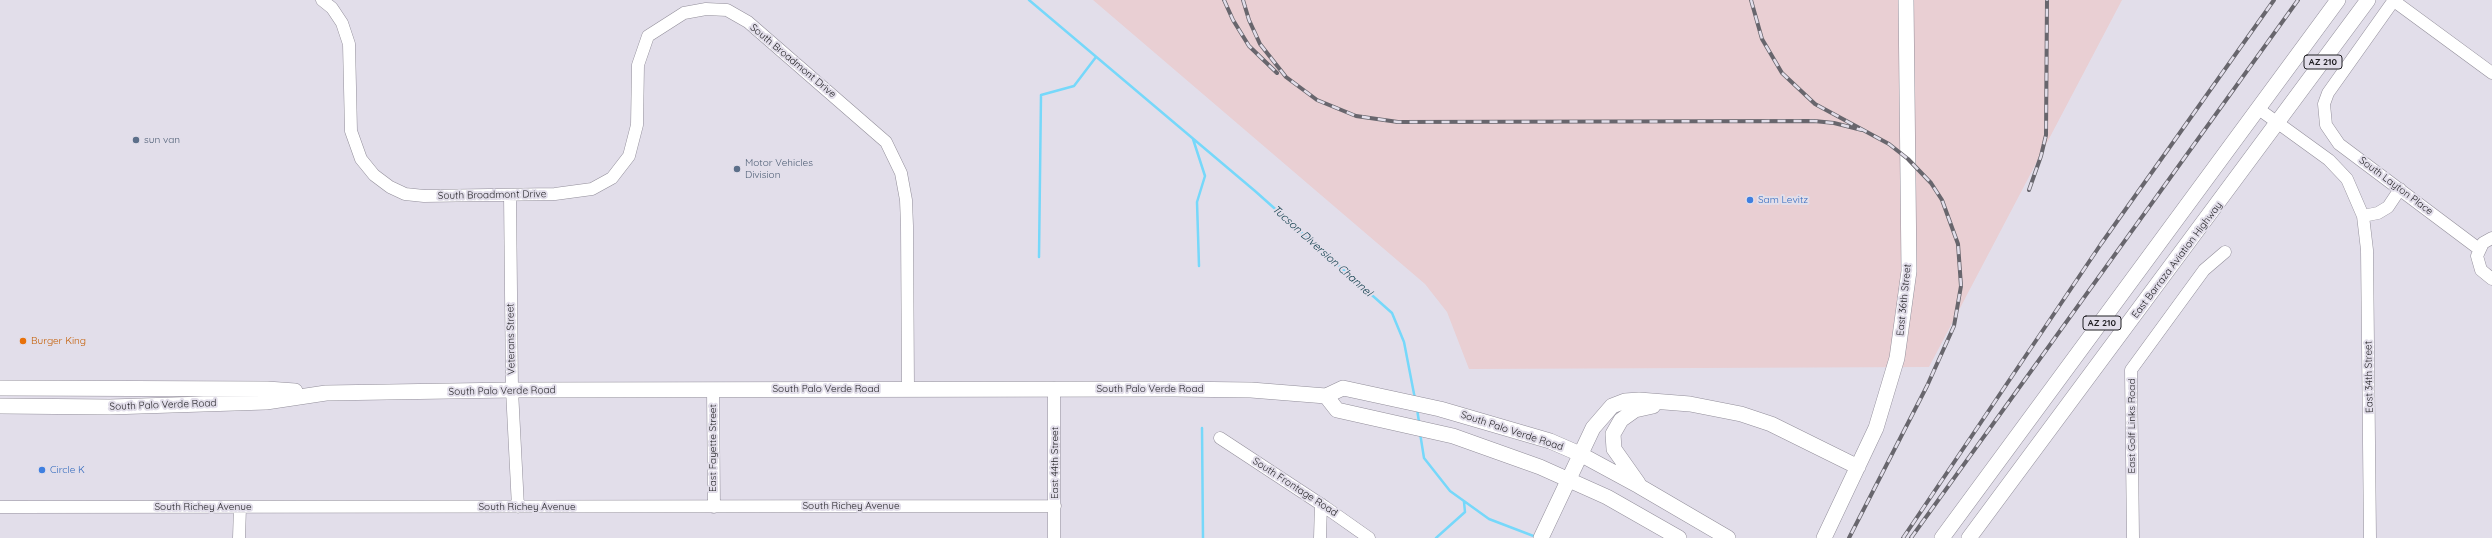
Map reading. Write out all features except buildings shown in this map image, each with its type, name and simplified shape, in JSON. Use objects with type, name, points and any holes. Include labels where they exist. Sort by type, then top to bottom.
[{"type":"main road","name":"East 36th Street","points":[[1824,538],[1858,467],[1881,413],[1895,365],[1909,271],[1906,0]]},
{"type":"main road","name":"AZ 210","points":[[1944,537],[2260,110],[2338,0]]},
{"type":"main road","name":"East Barraza Aviation Highway","points":[[1969,538],[2278,124],[2368,0]]},
{"type":"main road","name":"South Palo Verde Road","points":[[0,388],[267,389],[326,393],[512,390],[1054,388],[1251,390],[1326,396],[1344,388],[1391,396],[1550,441],[1580,454],[1639,486],[1728,538]]},
{"type":"main road","name":"South Palo Verde Road","points":[[0,406],[110,407],[266,402],[326,393]]},
{"type":"main road","points":[[1326,396],[1337,410],[1452,436],[1568,479],[1607,497],[1679,538]]},
{"type":"main road","points":[[1544,532],[1593,428],[1612,406],[1625,401],[1639,400],[1717,408],[1752,417],[1771,424],[1858,467]]},
{"type":"main road","points":[[1639,486],[1614,449],[1613,434],[1621,420],[1635,410],[1663,402]]},
{"type":"street","name":"South Broadmont Drive","points":[[322,0],[332,8],[342,23],[350,44],[353,140],[361,159],[374,175],[390,187],[414,196],[555,194],[592,189],[612,178],[629,156],[637,125],[638,65],[648,36],[684,13],[706,9],[727,10],[748,22],[886,142],[901,173],[906,200],[907,226],[908,389]]},
{"type":"street","points":[[2394,0],[2492,73]]},
{"type":"street","name":"South Layton Place","points":[[2394,0],[2328,92],[2324,116],[2330,133],[2339,144],[2479,248]]},
{"type":"street","name":"East 34th Street","points":[[2260,110],[2329,160],[2347,179],[2363,216],[2367,250],[2370,538]]},
{"type":"street","points":[[2363,216],[2378,213],[2388,207],[2400,189]]},
{"type":"street","name":"Veterans Street","points":[[510,195],[512,390],[518,507]]},
{"type":"street","points":[[2492,238],[2479,248],[2478,263],[2481,270],[2492,279]]},
{"type":"street","name":"East Golf Links Road","points":[[2133,538],[2131,370],[2204,270],[2225,252]]},
{"type":"street","name":"East 44th Street","points":[[1054,388],[1054,538]]},
{"type":"street","name":"East Fayette Street","points":[[713,389],[714,507]]},
{"type":"street","name":"South Frontage Road","points":[[1220,438],[1321,504],[1369,538]]},
{"type":"street","points":[[1320,538],[1321,504]]},
{"type":"street","name":"South Richey Avenue","points":[[0,508],[1055,506]]},
{"type":"street","points":[[240,507],[240,538]]},
{"type":"shaded area","points":[[1093,0],[2122,0],[1929,367],[1469,369],[1447,312],[1425,284]]},
{"type":"waterway","name":"Tucson Diversion Channel","points":[[1029,0],[1255,191],[1392,313],[1404,342],[1415,399]]},
{"type":"waterway","points":[[1039,257],[1041,95],[1074,86],[1096,57]]},
{"type":"waterway","points":[[1193,139],[1205,176],[1197,202],[1199,266]]},
{"type":"waterway","name":"Tucson Diversion Channel","points":[[1417,409],[1419,422]]},
{"type":"waterway","points":[[1202,428],[1203,538]]},
{"type":"waterway","name":"Tucson Diversion Channel","points":[[1420,433],[1424,458],[1450,491],[1489,519],[1536,537]]},
{"type":"waterway","points":[[1436,538],[1465,512],[1464,502]]},
{"type":"railway","points":[[1224,0],[1233,20],[1249,46],[1277,73]]},
{"type":"railway","points":[[1243,0],[1249,20],[1260,44],[1286,77],[1317,100],[1356,116],[1398,122],[1814,121],[1834,123],[1862,130]]},
{"type":"railway","points":[[1751,0],[1762,39],[1782,73],[1815,104],[1889,144],[1908,159],[1931,183],[1942,200],[1958,244],[1961,286],[1954,326],[1927,386],[1849,538]]},
{"type":"railway","points":[[2029,190],[2041,156],[2046,135],[2047,0]]},
{"type":"railway","points":[[1903,538],[2101,244],[2274,0]]},
{"type":"railway","points":[[1911,538],[2298,0]]},
{"type":"place","name":"sun van","points":[[136,140]]},
{"type":"place","name":"Motor Vehicles Division","points":[[737,169]]},
{"type":"place","name":"Sam Levitz","points":[[1750,200]]},
{"type":"place","name":"Burger King","points":[[23,341]]},
{"type":"place","name":"Circle K","points":[[42,470]]}]
